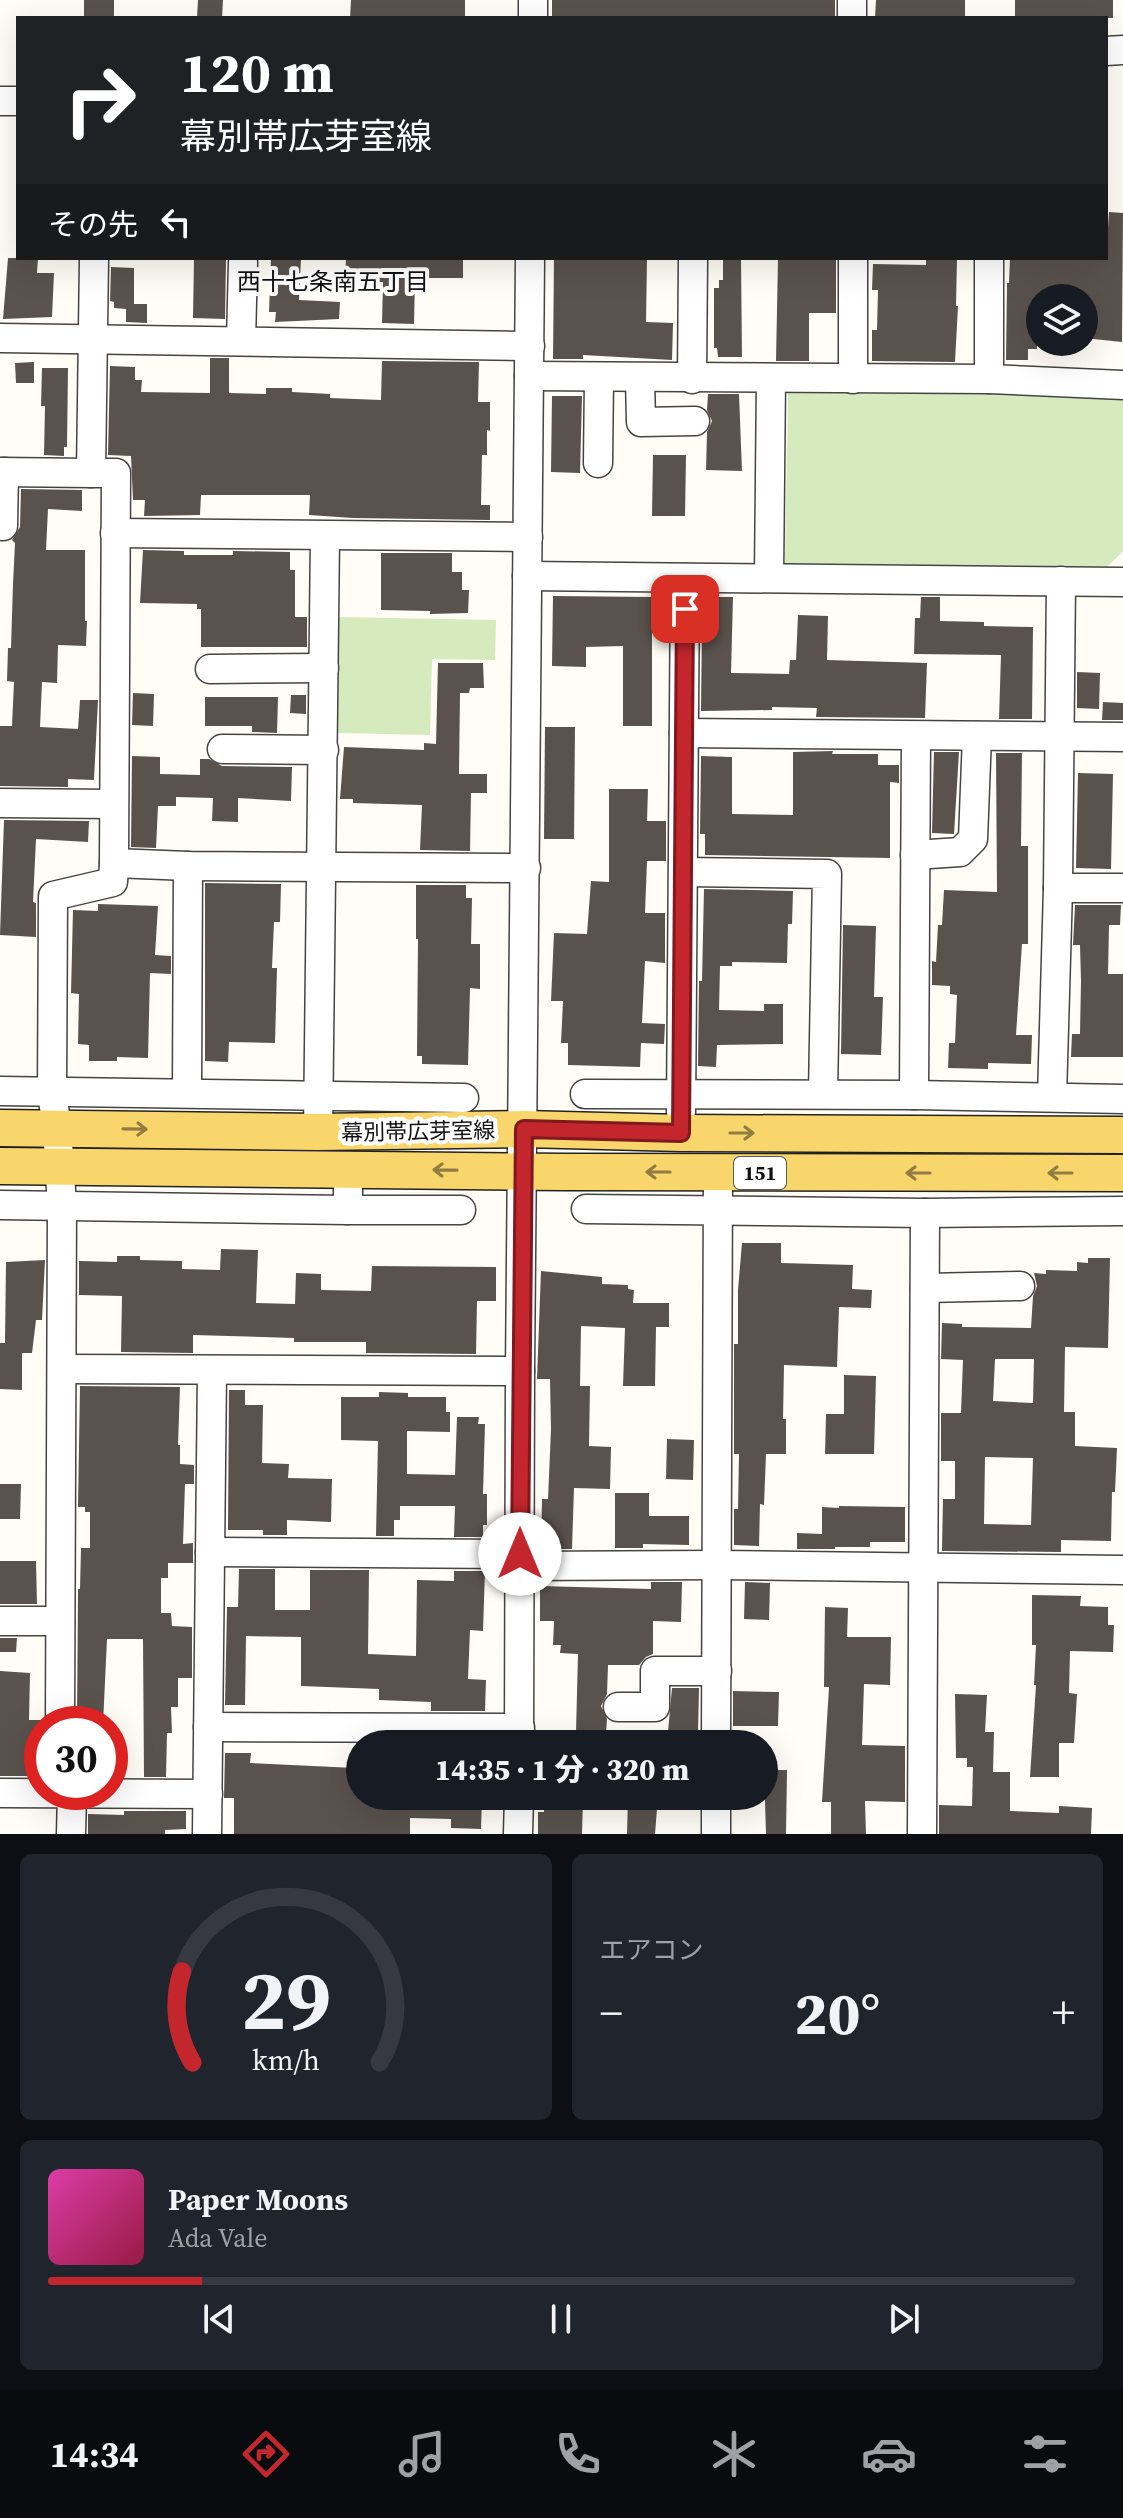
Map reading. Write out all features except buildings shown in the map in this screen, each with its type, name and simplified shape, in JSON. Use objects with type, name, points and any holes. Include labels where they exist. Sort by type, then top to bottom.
[{"type":"main road","name":"幕別帯広芽室線","points":[[0,1128],[54,1110],[318,1115],[524,1129],[681,1133],[1123,1135]]},
{"type":"main road","name":"幕別帯広芽室線","points":[[0,1166],[523,1172],[1123,1173]]},
{"type":"street","points":[[91,473],[94,260]]},
{"type":"street","points":[[520,1730],[520,1371],[530,260]]},
{"type":"street","points":[[692,379],[693,260]]},
{"type":"street","points":[[853,260],[853,379]]},
{"type":"street","points":[[989,260],[989,379]]},
{"type":"street","points":[[241,341],[243,262]]},
{"type":"street","points":[[0,338],[530,346]]},
{"type":"street","points":[[529,376],[989,379],[1123,385]]},
{"type":"street","points":[[598,463],[599,377]]},
{"type":"street","points":[[640,378],[641,422],[695,421]]},
{"type":"street","points":[[769,577],[771,378]]},
{"type":"street","points":[[3,526],[2,472],[116,473],[113,882],[53,896],[54,1110],[62,1205],[60,1706]]},
{"type":"street","points":[[115,533],[528,537]]},
{"type":"street","points":[[318,1115],[325,537]]},
{"type":"street","points":[[527,576],[1123,582]]},
{"type":"street","points":[[681,1133],[685,578]]},
{"type":"street","points":[[1052,1097],[1061,581]]},
{"type":"street","points":[[210,669],[324,668]]},
{"type":"street","points":[[684,733],[1123,737]]},
{"type":"street","points":[[914,1095],[916,736]]},
{"type":"street","points":[[915,855],[960,852],[973,839],[977,736]]},
{"type":"street","points":[[222,749],[324,750]]},
{"type":"street","points":[[0,803],[113,804]]},
{"type":"street","points":[[114,863],[526,868]]},
{"type":"street","points":[[187,1093],[188,866]]},
{"type":"street","points":[[684,872],[827,874],[823,1094]]},
{"type":"street","points":[[1058,888],[1123,888]]},
{"type":"street","points":[[0,1091],[54,1110],[187,1093],[318,1115],[464,1098]]},
{"type":"street","points":[[585,1094],[1123,1099]]},
{"type":"street","points":[[996,1213],[997,1096]]},
{"type":"street","points":[[348,1169],[348,1210]]},
{"type":"street","points":[[716,1730],[718,1172]]},
{"type":"street","points":[[0,1205],[461,1210]]},
{"type":"street","points":[[586,1209],[925,1213],[1123,1211]]},
{"type":"street","points":[[922,1834],[925,1213]]},
{"type":"street","points":[[925,1288],[1020,1286]]},
{"type":"street","points":[[62,1369],[520,1371]]},
{"type":"street","points":[[207,1834],[212,1371]]},
{"type":"street","points":[[210,1552],[717,1565],[1123,1570]]},
{"type":"street","points":[[0,1621],[60,1621]]},
{"type":"street","points":[[618,1707],[655,1707],[655,1671],[717,1671]]},
{"type":"street","points":[[208,1727],[346,1731]]},
{"type":"street","points":[[0,1793],[24,1793]]},
{"type":"street","points":[[128,1793],[208,1794]]},
{"type":"street","points":[[66,1810],[71,1834]]},
{"type":"street","points":[[518,1834],[519,1810]]},
{"type":"street","points":[[716,1810],[716,1834]]},
{"type":"green space","points":[[788,393],[1117,395],[1123,401],[1123,551],[1107,567],[785,563]]},
{"type":"green space","points":[[339,617],[496,620],[495,660],[432,659],[430,735],[337,733]]},
{"type":"district","name":"西十七条南五丁目","points":[[333,282]]},
{"type":"route","points":[[520,1554],[524,1129],[681,1133],[685,609]]}]
